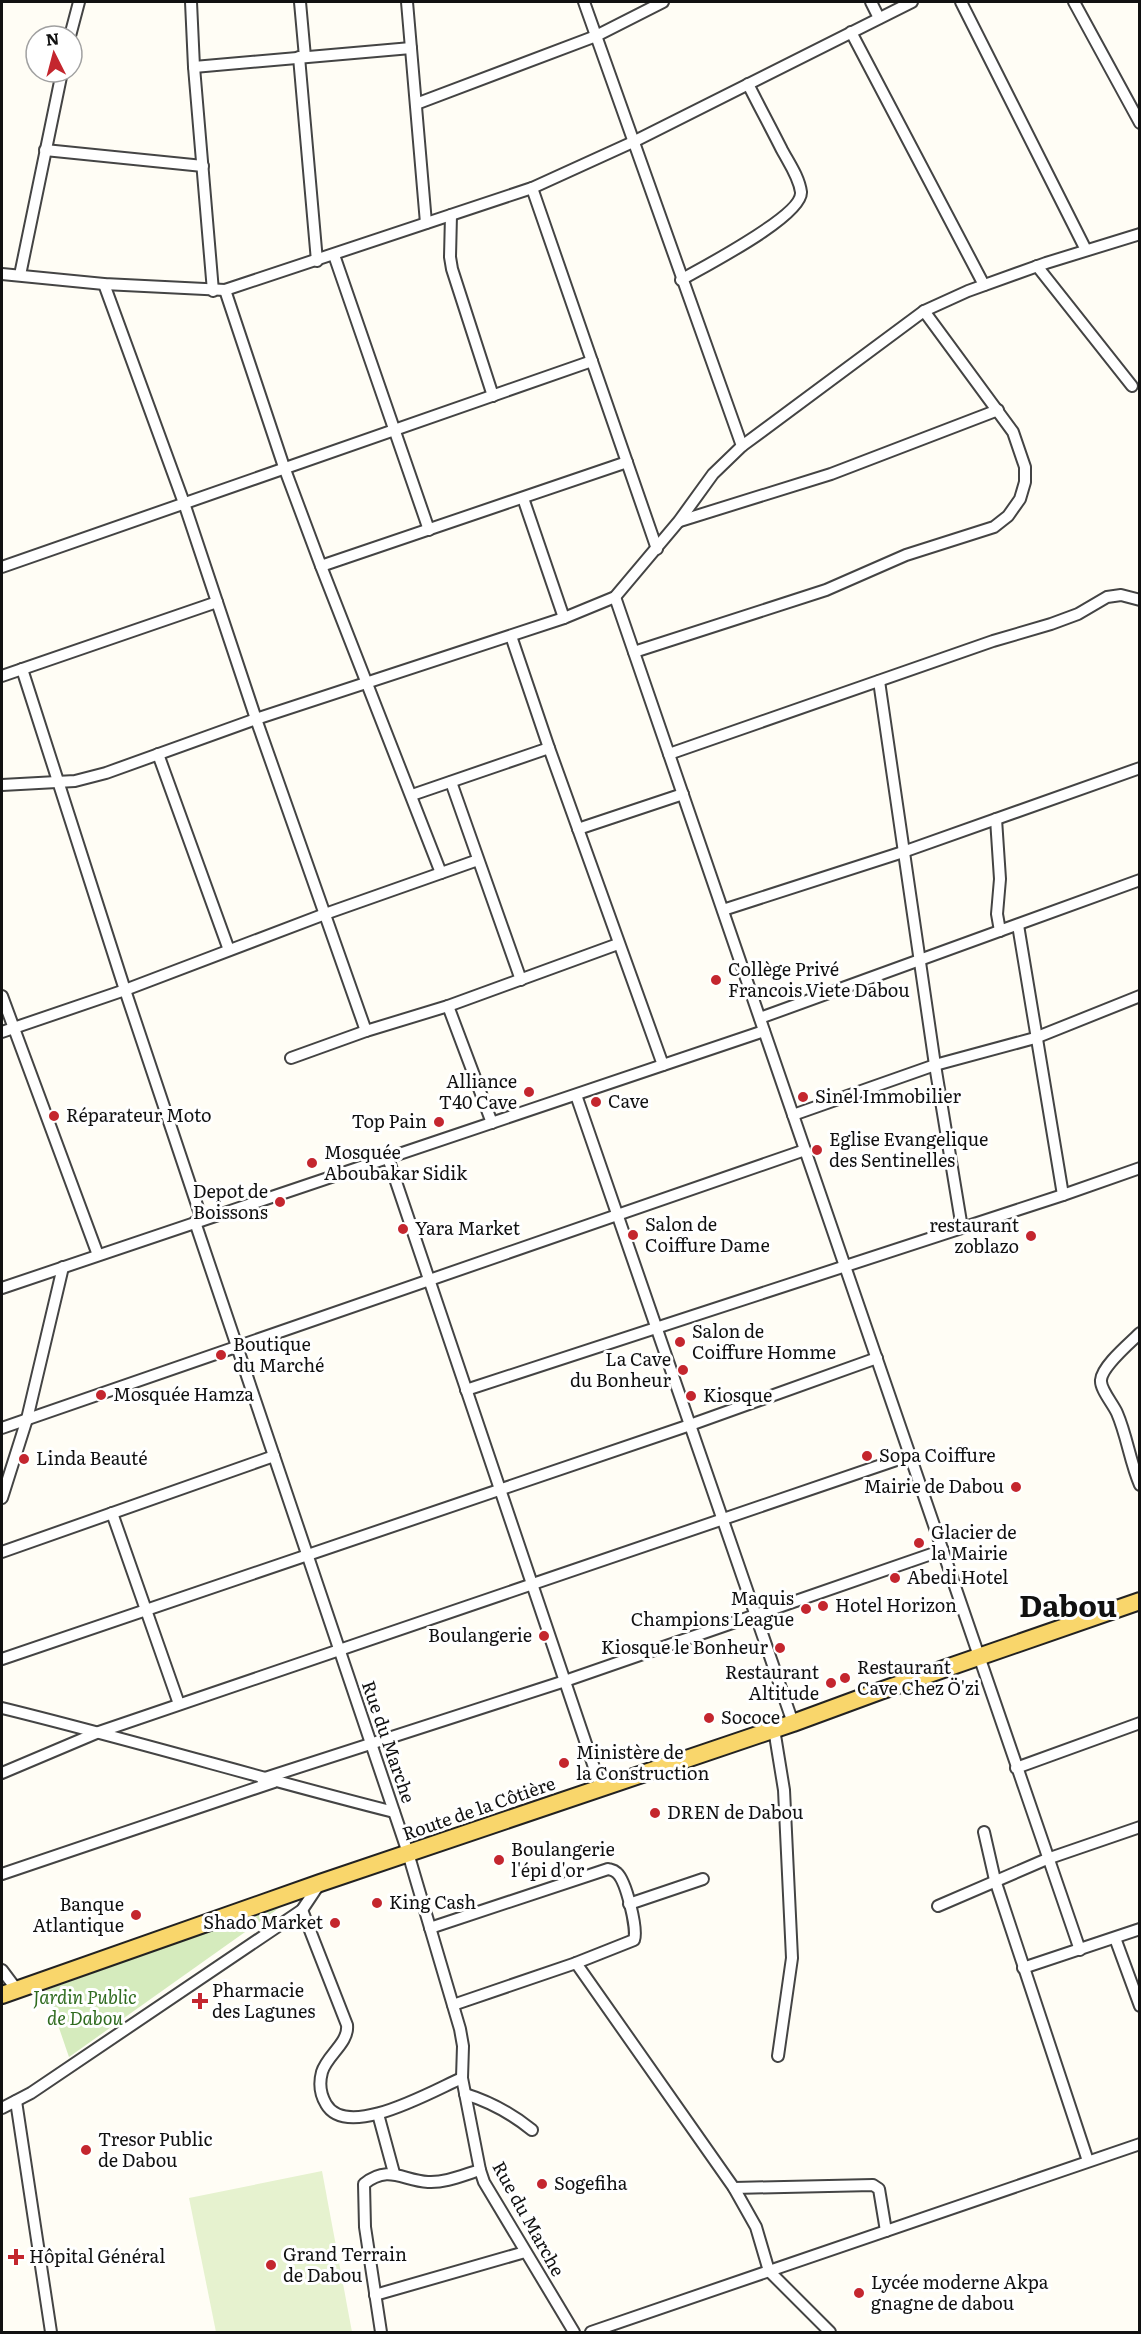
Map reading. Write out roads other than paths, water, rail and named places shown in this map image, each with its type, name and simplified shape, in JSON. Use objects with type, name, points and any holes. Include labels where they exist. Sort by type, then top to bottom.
[{"type":"main road","name":"Route de la Côtière","points":[[9,1993],[320,1883],[774,1730],[1140,1601]]},
{"type":"street","points":[[73,24],[78,2]]},
{"type":"street","points":[[191,2],[202,166],[219,290],[321,566],[441,873]]},
{"type":"street","points":[[300,2],[317,261]]},
{"type":"street","points":[[406,2],[426,224]]},
{"type":"street","points":[[584,2],[681,280],[742,446]]},
{"type":"street","points":[[416,104],[596,36],[663,2]]},
{"type":"street","points":[[871,2],[879,18]]},
{"type":"street","points":[[2,274],[104,284],[219,290],[317,261],[532,189],[633,142],[912,2]]},
{"type":"street","points":[[961,2],[1086,250]]},
{"type":"street","points":[[1074,2],[1140,123]]},
{"type":"street","points":[[851,32],[984,285]]},
{"type":"street","points":[[194,67],[411,48]]},
{"type":"street","points":[[20,275],[59,84]]},
{"type":"street","points":[[681,280],[769,228],[799,202],[801,193],[796,176],[748,84]]},
{"type":"street","points":[[45,150],[202,166]]},
{"type":"street","points":[[532,189],[657,549]]},
{"type":"street","points":[[451,215],[452,269],[493,396]]},
{"type":"street","points":[[2,785],[58,782],[106,773],[256,719],[369,684],[564,618],[615,597],[657,549],[713,474],[742,446],[924,311],[984,285],[1037,266],[1140,234]]},
{"type":"street","points":[[334,255],[429,530]]},
{"type":"street","points":[[1037,266],[1132,386]]},
{"type":"street","points":[[104,284],[184,503],[256,719],[366,1031]]},
{"type":"street","points":[[634,652],[826,590],[906,555],[994,527],[1008,516],[1020,500],[1025,482],[1025,467],[1013,432],[924,311]]},
{"type":"street","points":[[2,567],[592,361]]},
{"type":"street","points":[[679,521],[831,474],[998,410]]},
{"type":"street","points":[[321,566],[627,462]]},
{"type":"street","points":[[523,498],[564,618]]},
{"type":"street","points":[[669,754],[1078,614],[1107,597],[1121,594],[1140,600]]},
{"type":"street","points":[[615,597],[1080,1950]]},
{"type":"street","points":[[2,676],[217,602]]},
{"type":"street","points":[[511,636],[618,944],[663,1065]]},
{"type":"street","name":"Rue du Marche","points":[[22,669],[237,1346],[408,1853],[463,2046],[462,2078],[480,2170],[484,2182],[574,2332]]},
{"type":"street","points":[[879,681],[935,1065],[962,1228]]},
{"type":"street","points":[[412,795],[549,748]]},
{"type":"street","points":[[158,754],[229,950]]},
{"type":"street","points":[[723,910],[903,852],[1140,768]]},
{"type":"street","points":[[451,782],[521,980]]},
{"type":"street","points":[[578,829],[683,794]]},
{"type":"street","points":[[996,819],[1000,879],[998,914],[1000,931]]},
{"type":"street","points":[[2,1032],[125,990],[325,914],[478,860]]},
{"type":"street","points":[[760,1018],[1140,880]]},
{"type":"street","points":[[1018,925],[1063,1196]]},
{"type":"street","points":[[291,1058],[366,1031],[448,1006],[618,944]]},
{"type":"street","points":[[2,996],[98,1255]]},
{"type":"street","points":[[793,1115],[935,1065],[1035,1038],[1140,996]]},
{"type":"street","points":[[448,1006],[492,1123]]},
{"type":"street","points":[[2,1288],[765,1031]]},
{"type":"street","points":[[576,1095],[793,1723]]},
{"type":"street","points":[[2,1428],[806,1150]]},
{"type":"street","points":[[388,1158],[601,1788]]},
{"type":"street","points":[[466,1390],[1063,1196],[1140,1168]]},
{"type":"street","points":[[2,1498],[27,1419],[63,1267]]},
{"type":"street","points":[[1140,1333],[1110,1364],[1100,1378],[1101,1385],[1112,1401],[1125,1431],[1140,1485]]},
{"type":"street","points":[[2,1659],[690,1425],[877,1358]]},
{"type":"street","points":[[2,1773],[99,1732],[179,1704],[911,1455]]},
{"type":"street","points":[[2,1552],[274,1456]]},
{"type":"street","points":[[112,1513],[179,1704]]},
{"type":"street","points":[[262,1779],[565,1681],[943,1550]]},
{"type":"street","points":[[2,1708],[99,1732],[262,1779],[394,1812]]},
{"type":"street","points":[[1016,1768],[1140,1723]]},
{"type":"street","points":[[774,1730],[784,1790],[792,1958],[778,2056]]},
{"type":"street","points":[[2,1874],[275,1782]]},
{"type":"street","points":[[939,1906],[1047,1858],[1140,1827]]},
{"type":"street","points":[[984,1832],[995,1880],[1088,2162]]},
{"type":"street","points":[[430,1928],[608,1869],[620,1876],[629,1904],[635,1926],[634,1940],[576,1963],[453,2005]]},
{"type":"street","points":[[629,1904],[703,1879]]},
{"type":"street","points":[[2,2108],[16,2101],[302,1910],[320,1883]]},
{"type":"street","points":[[302,1910],[348,2032],[324,2064],[320,2089],[324,2102],[330,2110],[339,2115],[352,2117],[378,2114],[462,2078]]},
{"type":"street","points":[[1023,1968],[1140,1929]]},
{"type":"street","points":[[1116,1938],[1140,2006]]},
{"type":"street","points":[[576,1963],[734,2188],[756,2227],[769,2271],[830,2332]]},
{"type":"street","points":[[2,1973],[9,1993]]},
{"type":"street","points":[[465,2094],[487,2100],[517,2117],[532,2130]]},
{"type":"street","points":[[16,2101],[51,2332]]},
{"type":"street","points":[[378,2114],[394,2173]]},
{"type":"street","points":[[591,2332],[1140,2144]]},
{"type":"street","points":[[381,2332],[364,2184],[369,2180],[394,2173],[427,2182],[441,2181],[480,2170]]},
{"type":"street","points":[[734,2188],[873,2185],[879,2189],[886,2231]]},
{"type":"street","points":[[375,2295],[525,2252]]},
{"type":"place","name":"Collège Privé Francois Viete Dabou","points":[[716,980]]},
{"type":"place","name":"Alliance T40 Cave","points":[[529,1092]]},
{"type":"place","name":"Sinel Immobilier","points":[[803,1097]]},
{"type":"place","name":"Cave","points":[[596,1102]]},
{"type":"place","name":"Réparateur Moto","points":[[54,1116]]},
{"type":"place","name":"Top Pain","points":[[439,1122]]},
{"type":"place","name":"Eglise Evangelique des Sentinelles","points":[[817,1150]]},
{"type":"place","name":"Mosquée Aboubakar Sidik","points":[[312,1163]]},
{"type":"place","name":"Depot de Boissons","points":[[280,1202]]},
{"type":"place","name":"Yara Market","points":[[403,1229]]},
{"type":"place","name":"Salon de Coiffure Dame","points":[[633,1235]]},
{"type":"place","name":"restaurant zoblazo","points":[[1031,1236]]},
{"type":"place","name":"Salon de Coiffure Homme","points":[[680,1342]]},
{"type":"place","name":"Boutique du Marché","points":[[221,1355]]},
{"type":"place","name":"La Cave du Bonheur","points":[[683,1370]]},
{"type":"place","name":"Mosquée Hamza","points":[[101,1395]]},
{"type":"place","name":"Kiosque","points":[[691,1396]]},
{"type":"place","name":"Sopa Coiffure","points":[[867,1456]]},
{"type":"place","name":"Linda Beauté","points":[[24,1459]]},
{"type":"place","name":"Mairie de Dabou","points":[[1016,1487]]},
{"type":"place","name":"Glacier de la Mairie","points":[[919,1543]]},
{"type":"place","name":"Abedi Hotel","points":[[895,1578]]},
{"type":"place","name":"Hotel Horizon","points":[[823,1606]]},
{"type":"place","name":"Maquis Champions League","points":[[806,1609]]},
{"type":"place","name":"Boulangerie","points":[[544,1636]]},
{"type":"place","name":"Kiosque le Bonheur","points":[[780,1648]]},
{"type":"place","name":"Restaurant Cave Chez Ö'zi","points":[[845,1678]]},
{"type":"place","name":"Restaurant Altitude","points":[[831,1683]]},
{"type":"place","name":"Sococe","points":[[709,1718]]},
{"type":"place","name":"Ministère de la Construction","points":[[564,1763]]},
{"type":"place","name":"DREN de Dabou","points":[[655,1813]]},
{"type":"place","name":"Boulangerie l'épi d'or","points":[[499,1860]]},
{"type":"place","name":"King Cash","points":[[377,1903]]},
{"type":"place","name":"Banque Atlantique","points":[[136,1915]]},
{"type":"place","name":"Shado Market","points":[[335,1923]]},
{"type":"place","name":"Pharmacie des Lagunes","points":[[200,2001]]},
{"type":"place","name":"Tresor Public de Dabou","points":[[86,2150]]},
{"type":"place","name":"Sogefiha","points":[[542,2184]]},
{"type":"place","name":"Hôpital Général","points":[[16,2257]]},
{"type":"place","name":"Grand Terrain de Dabou","points":[[271,2265]]},
{"type":"place","name":"Lycée moderne Akpa gnagne de dabou","points":[[859,2293]]},
{"type":"district","name":"Dabou","points":[[1068,1607]]},
{"type":"park label","name":"Jardin Public de Dabou","points":[[85,2008]]}]
